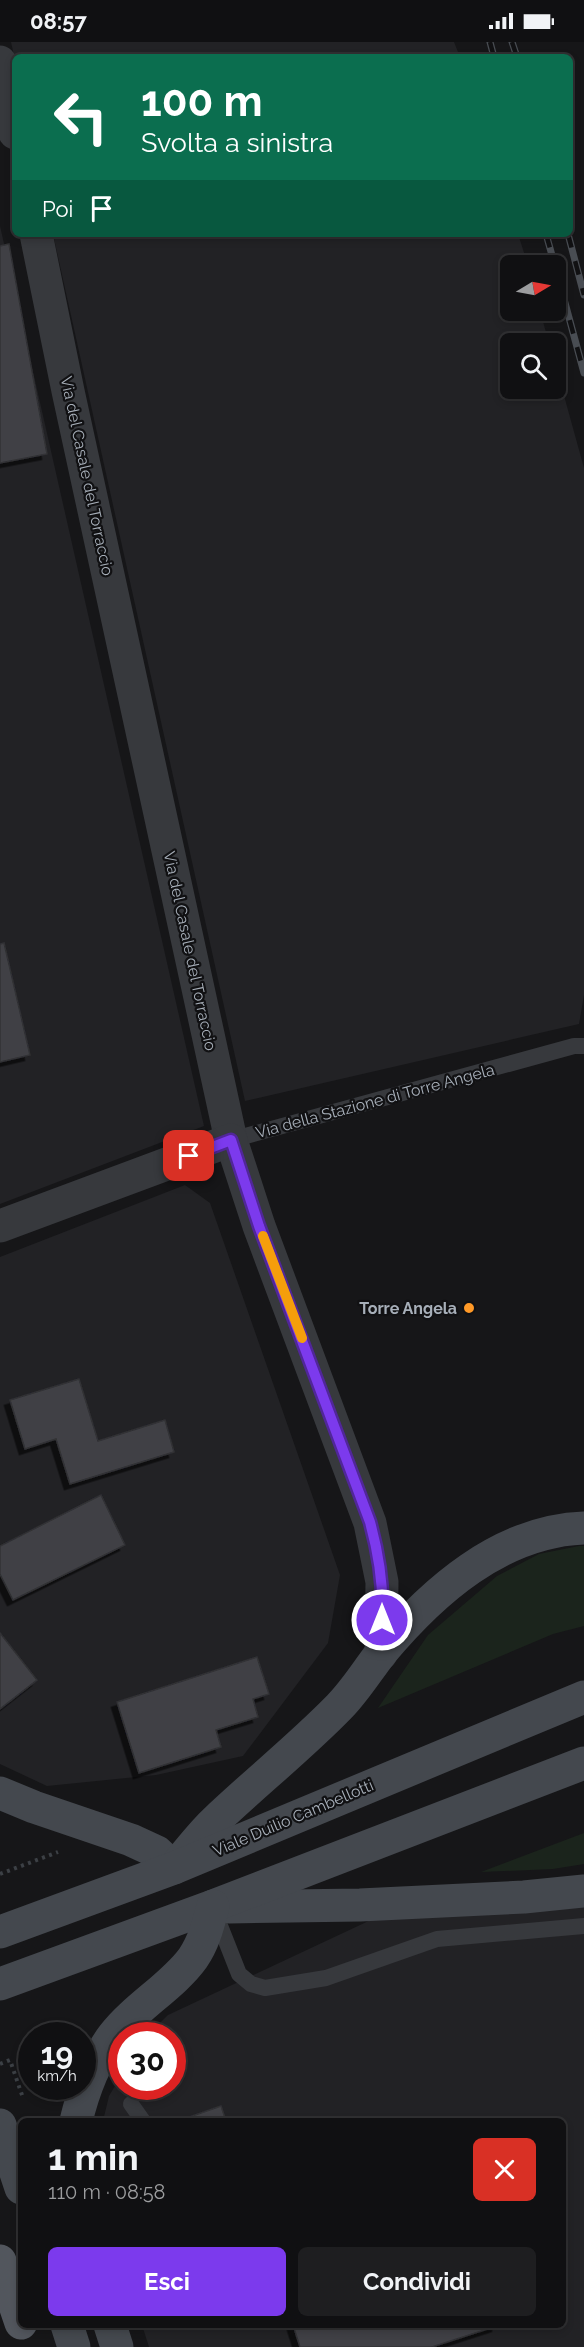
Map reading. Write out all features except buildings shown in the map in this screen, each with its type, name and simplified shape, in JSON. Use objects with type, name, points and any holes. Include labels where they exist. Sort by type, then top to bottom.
[{"type":"main road","points":[[0,1793],[131,1840],[157,1852],[174,1868],[213,1823],[341,1706],[381,1654],[423,1608],[446,1587],[473,1568],[537,1535],[551,1531],[584,1528]]},
{"type":"main road","name":"Viale Duilio Cambellotti","points":[[0,1932],[174,1868],[584,1697]]},
{"type":"main road","points":[[0,1984],[213,1906],[584,1763]]},
{"type":"main road","points":[[213,1906],[310,1907],[524,1897],[584,1891]]},
{"type":"main road","points":[[77,2118],[89,2080],[105,2048],[124,2024],[192,1959],[207,1932],[213,1906]]},
{"type":"main road","points":[[0,2125],[18,2179]]},
{"type":"main road","points":[[0,2261],[18,2315]]},
{"type":"main road","points":[[22,2328],[29,2347]]},
{"type":"main road","points":[[68,2328],[74,2347]]},
{"type":"main road","points":[[111,2328],[117,2347]]},
{"type":"street","points":[[0,62],[12,119]]},
{"type":"street","name":"Via del Casale del Torraccio","points":[[37,237],[231,1140],[259,1226],[370,1522],[379,1560],[382,1589],[381,1654]]},
{"type":"street","name":"Via della Stazione di Torre Angela","points":[[0,1226],[231,1140]]},
{"type":"lane","name":"Via della Stazione di Torre Angela","points":[[231,1140],[574,1046],[584,1046]]},
{"type":"lane","points":[[213,1906],[239,1974],[251,1984],[265,1988],[327,1978],[437,1940],[584,1926]]},
{"type":"lane","points":[[131,2104],[141,2118]]},
{"type":"path","points":[[0,1874],[57,1853],[61,1849]]},
{"type":"path","points":[[0,2064],[10,2060],[18,2083]]},
{"type":"shaded area","points":[[11,42],[454,42],[459,54],[14,54]]},
{"type":"shaded area","points":[[0,226],[204,1126],[0,1204]]},
{"type":"shaded area","points":[[54,237],[519,237],[525,255],[500,255],[500,321],[543,321],[546,333],[500,333],[500,399],[565,399],[584,468],[584,995],[579,1024],[245,1101]]},
{"type":"shaded area","points":[[185,1185],[210,1203],[340,1575],[328,1643],[243,1756],[156,1775],[47,1786],[0,1764],[0,1257]]},
{"type":"shaded area","points":[[584,1546],[584,1626],[553,1634],[378,1708],[428,1635],[497,1576],[539,1554]]},
{"type":"shaded area","points":[[584,1833],[584,1864],[553,1869],[481,1872]]},
{"type":"shaded area","points":[[584,1906],[584,2347],[149,2347],[143,2328],[566,2328],[566,2118],[104,2118],[108,2100],[186,2100],[186,2022],[161,2022],[168,2015],[375,1918]]},
{"type":"railway","points":[[490,42],[493,54]]},
{"type":"railway","points":[[512,42],[516,54]]},
{"type":"railway","points":[[547,237],[552,255]]},
{"type":"railway","points":[[569,237],[584,295]]},
{"type":"railway","points":[[566,307],[584,373]]},
{"type":"slow traffic","points":[[263,1236],[302,1338]]},
{"type":"place","name":"Torre Angela","points":[[469,1308]]},
{"type":"route","points":[[189,1156],[231,1140],[259,1226],[370,1522],[379,1560],[383,1595],[382,1620]]}]
